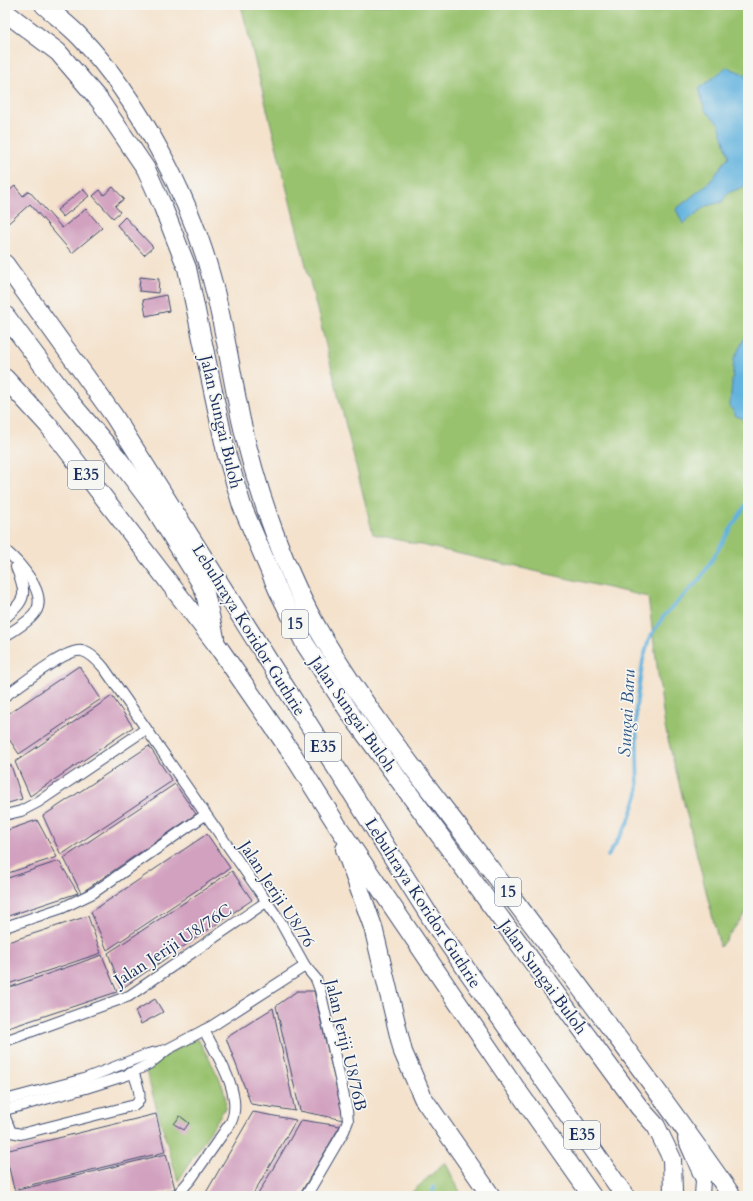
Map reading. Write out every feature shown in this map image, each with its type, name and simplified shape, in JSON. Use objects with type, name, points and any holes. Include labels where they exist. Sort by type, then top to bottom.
[{"type":"highway","name":"Jalan Sungai Buloh","points":[[44,5],[80,37],[110,74],[152,137],[195,226],[211,278],[242,425],[260,486],[275,534],[293,581],[321,635],[369,708],[665,1100],[732,1196]]},
{"type":"highway","name":"Jalan Sungai Buloh","points":[[5,12],[58,52],[100,101],[146,169],[187,268],[226,452],[242,506],[278,590],[305,644],[352,716],[639,1107],[656,1126],[672,1159],[673,1192],[670,1196]]},
{"type":"highway","name":"Lebuhraya Koridor Guthrie","points":[[5,264],[114,416],[436,926],[538,1074],[625,1196]]},
{"type":"highway","points":[[5,315],[152,504],[199,580],[204,592],[217,645]]},
{"type":"highway","name":"Lebuhraya Koridor Guthrie","points":[[5,378],[48,425],[217,645],[293,755],[337,825],[515,1087],[592,1196]]},
{"type":"highway","points":[[337,825],[373,927],[403,1052],[423,1098],[491,1196]]},
{"type":"highway","points":[[472,1169],[484,1196]]},
{"type":"main road","points":[[665,1100],[700,1171],[703,1180],[702,1196]]},
{"type":"street","points":[[5,618],[23,600],[24,587],[8,553]]},
{"type":"street","points":[[5,636],[35,614],[39,604],[36,588],[8,553]]},
{"type":"street","name":"Jalan Jeriji U8/76","points":[[5,696],[65,654],[82,651],[99,662],[285,929],[305,966],[204,1030],[168,1049],[149,1064],[133,1072],[86,1088],[5,1110]]},
{"type":"street","points":[[5,815],[21,810],[38,802],[146,728]]},
{"type":"street","points":[[5,927],[62,908],[89,896],[205,815]]},
{"type":"street","name":"Jalan Jeriji U8/76C","points":[[5,1041],[129,996],[266,902]]},
{"type":"street","name":"Jalan Jeriji U8/76B","points":[[305,966],[316,979],[320,990],[348,1116],[344,1131],[306,1196]]},
{"type":"street","points":[[176,1196],[191,1180],[231,1122],[235,1111],[232,1087],[204,1030]]},
{"type":"street","name":"Jalan Jeriji U8/76","points":[[5,1100],[84,1079],[148,1054],[168,1049]]},
{"type":"street","points":[[5,1117],[11,1132],[21,1134],[134,1105],[139,1102],[140,1096],[133,1072]]},
{"type":"green space","points":[[241,5],[748,5],[748,910],[720,947],[665,727],[648,597],[373,534]]},
{"type":"green space","points":[[198,1039],[221,1083],[226,1100],[225,1108],[178,1181],[145,1068],[190,1041]]},
{"type":"green space","points":[[445,1162],[462,1196],[407,1196],[409,1195]]},
{"type":"water","points":[[727,67],[744,74],[748,81],[748,185],[728,193],[722,202],[706,206],[683,224],[676,209],[709,183],[729,156],[719,124],[705,110],[699,89]]},
{"type":"water","points":[[748,331],[748,420],[736,416],[730,406],[734,359]]},
{"type":"building","points":[[15,186],[23,196],[29,191],[62,228],[86,209],[102,228],[72,253],[30,204],[5,226],[5,194]]},
{"type":"building","points":[[113,187],[124,199],[115,206],[120,212],[113,218],[93,196],[100,190],[104,195]]},
{"type":"building","points":[[83,189],[89,196],[63,217],[57,210]]},
{"type":"building","points":[[125,217],[153,247],[144,255],[117,225]]},
{"type":"building","points":[[140,277],[159,279],[158,293],[139,291]]},
{"type":"building","points":[[166,295],[169,311],[146,316],[143,300]]},
{"type":"building","points":[[79,666],[101,699],[19,754],[5,733],[5,716]]},
{"type":"building","points":[[112,696],[133,727],[30,796],[15,762]]},
{"type":"building","points":[[149,746],[172,781],[61,855],[43,816]]},
{"type":"building","points":[[11,765],[22,799],[5,804],[5,766]]},
{"type":"building","points":[[175,784],[196,814],[81,893],[64,858]]},
{"type":"building","points":[[37,820],[57,857],[5,874],[5,831]]},
{"type":"building","points":[[207,834],[230,868],[107,950],[91,912]]},
{"type":"building","points":[[59,861],[78,893],[5,917],[5,879]]},
{"type":"building","points":[[232,871],[252,900],[121,989],[108,953]]},
{"type":"building","points":[[88,916],[101,953],[5,985],[5,943]]},
{"type":"building","points":[[102,955],[117,992],[5,1029],[5,989]]},
{"type":"building","points":[[297,991],[314,991],[344,1120],[300,1111],[276,1006]]},
{"type":"building","points":[[155,999],[163,1012],[141,1024],[135,1011]]},
{"type":"building","points":[[273,1008],[295,1111],[251,1104],[226,1038]]},
{"type":"building","points":[[253,1112],[296,1120],[252,1196],[204,1196]]},
{"type":"building","points":[[156,1114],[165,1152],[14,1189],[5,1151]]},
{"type":"building","points":[[180,1116],[189,1123],[184,1130],[174,1124]]},
{"type":"building","points":[[301,1120],[340,1126],[299,1196],[257,1196]]},
{"type":"building","points":[[166,1154],[175,1189],[148,1196],[16,1196],[14,1191]]},
{"type":"waterway","name":"Sungai Baru","points":[[608,856],[628,823],[638,793],[636,708],[643,660],[649,639],[663,617],[700,579],[748,501]]},
{"type":"waterway","name":"Sungai Baru","points":[[432,1196],[434,1187]]}]
